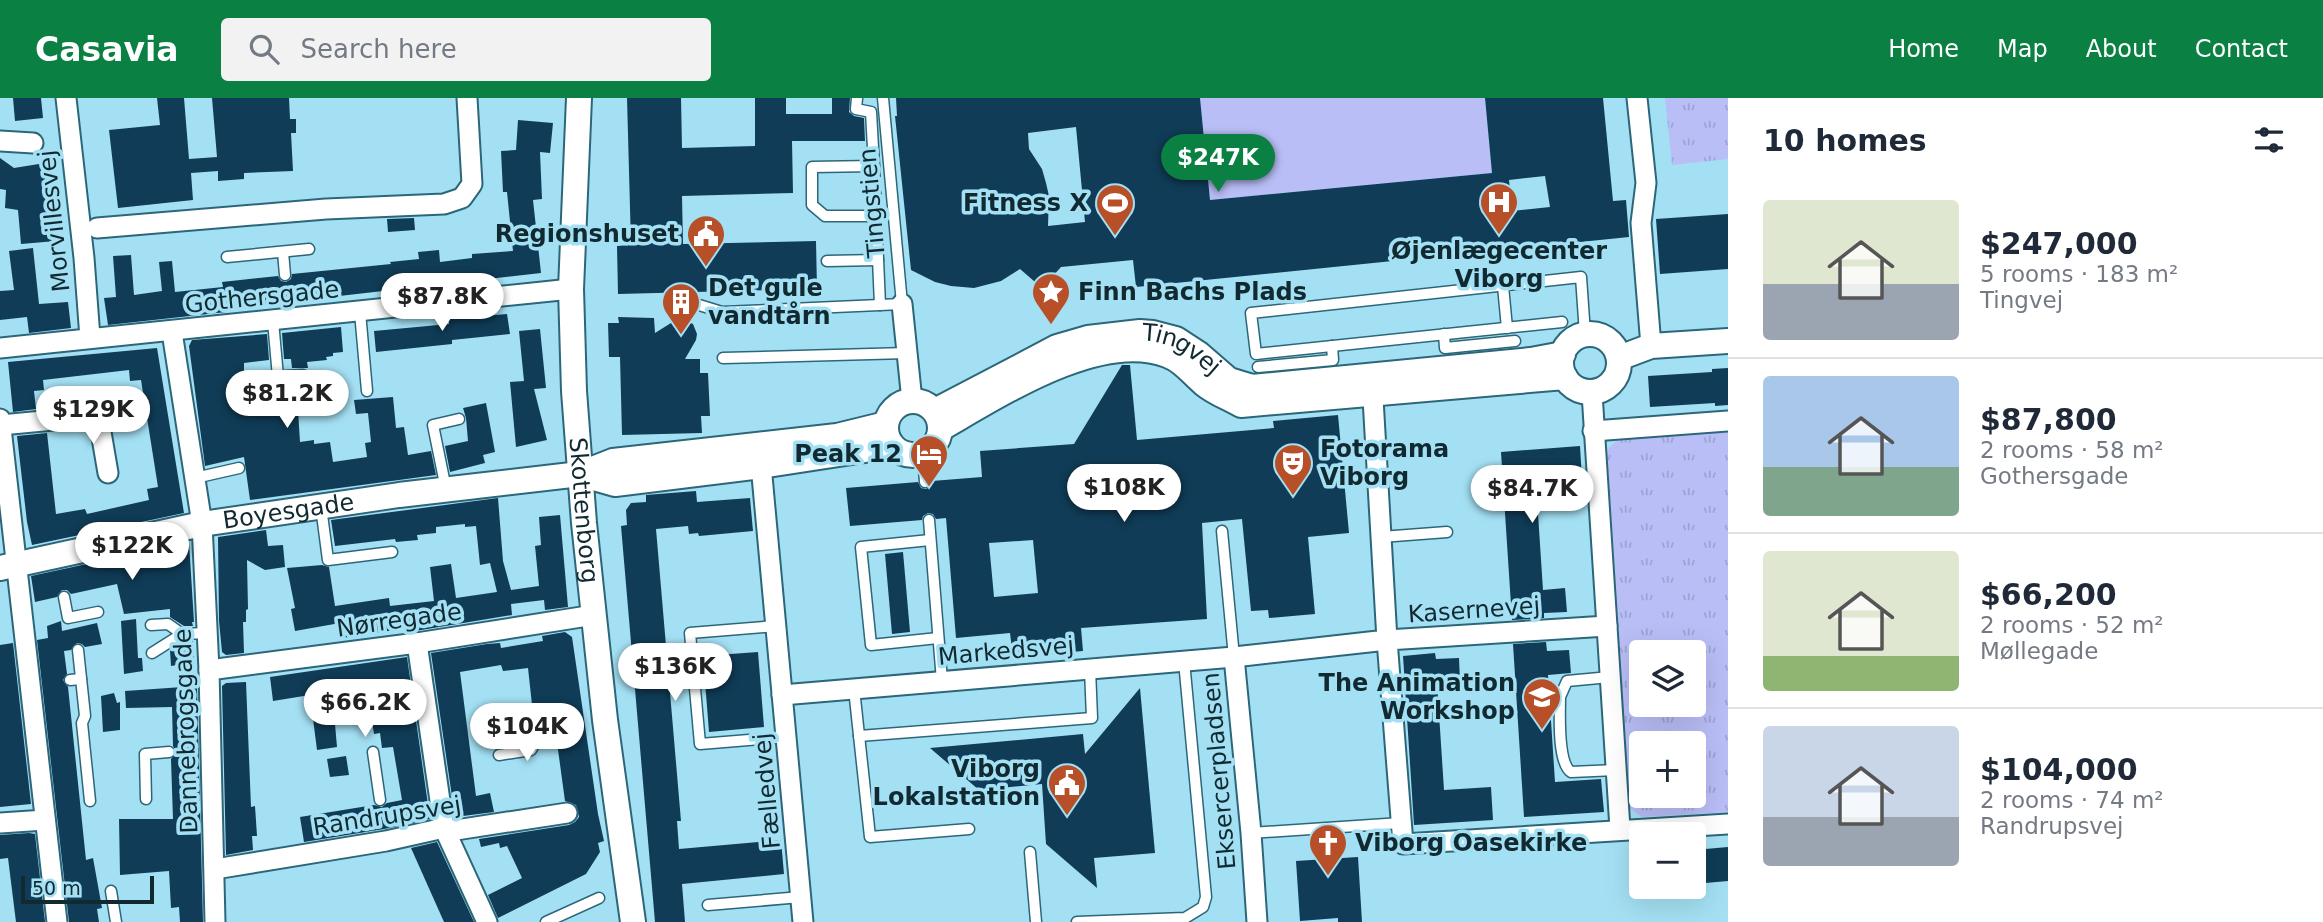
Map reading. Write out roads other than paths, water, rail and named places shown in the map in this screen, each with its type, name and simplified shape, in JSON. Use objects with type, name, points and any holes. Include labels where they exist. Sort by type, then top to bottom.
[{"type":"street","name":"Morvillesvej","points":[[66,98],[90,338]]},
{"type":"street","points":[[97,228],[326,209],[444,204],[462,198],[472,184],[467,98]]},
{"type":"street","name":"Skottenborg","points":[[579,98],[571,289],[574,391],[601,721],[633,922]]},
{"type":"street","points":[[1637,98],[1646,183],[1642,223],[1651,346]]},
{"type":"street","points":[[0,141],[33,143]]},
{"type":"street","name":"Gothersgade","points":[[0,348],[571,289]]},
{"type":"street","points":[[888,435],[902,454],[909,456],[923,454],[936,444],[929,414],[907,353],[902,304]]},
{"type":"street","name":"Dannebrogsgade","points":[[172,332],[202,524],[209,670],[206,751],[215,869],[215,922]]},
{"type":"street","points":[[1586,334],[1603,337],[1611,342],[1619,358],[1617,377],[1602,391],[1592,393],[1576,389],[1564,366],[1571,341],[1586,334]]},
{"type":"street","points":[[1619,358],[1651,346],[1728,341]]},
{"type":"street","name":"Tingvej","points":[[929,414],[1090,355],[1136,350],[1158,352],[1179,360],[1204,384],[1241,405],[1531,360],[1564,366]]},
{"type":"street","points":[[1372,384],[1387,640]]},
{"type":"street","points":[[1592,393],[1620,829]]},
{"type":"street","points":[[888,435],[895,407],[929,414]]},
{"type":"street","points":[[1,425],[85,417],[95,421],[101,432],[108,473]]},
{"type":"street","points":[[0,419],[8,566],[20,645],[34,684],[57,922]]},
{"type":"street","points":[[1594,431],[1728,422]]},
{"type":"street","points":[[580,474],[615,484],[760,456],[837,436],[888,435]]},
{"type":"street","name":"Fælledvej","points":[[760,456],[803,922]]},
{"type":"street","name":"Boyesgade","points":[[8,566],[56,561],[202,524],[446,489],[580,474]]},
{"type":"street","name":"Nørregade","points":[[209,670],[417,643],[594,615]]},
{"type":"street","name":"Kasernevej","points":[[1401,823],[1387,640],[1606,626]]},
{"type":"street","name":"Eksercerpladsen","points":[[1257,922],[1234,657],[1387,640]]},
{"type":"street","points":[[417,643],[444,828],[487,922]]},
{"type":"street","name":"Markedsvej","points":[[782,695],[1234,657]]},
{"type":"street","name":"Randrupsvej","points":[[215,869],[385,837],[444,828],[456,830],[567,813]]},
{"type":"street","points":[[0,823],[46,820]]},
{"type":"street","points":[[1401,823],[1403,844],[1728,824]]},
{"type":"lane","points":[[857,98],[856,109],[871,112],[880,305]]},
{"type":"lane","name":"Tingstien","points":[[883,98],[902,304]]},
{"type":"lane","points":[[874,166],[812,167],[812,205],[825,216],[876,216]]},
{"type":"lane","points":[[227,257],[309,249]]},
{"type":"lane","points":[[283,252],[285,275]]},
{"type":"lane","points":[[827,261],[878,260]]},
{"type":"lane","points":[[1562,322],[1256,354],[1251,313],[1581,277],[1586,334]]},
{"type":"lane","points":[[1503,286],[1507,328]]},
{"type":"lane","points":[[677,306],[699,305],[722,312],[902,304]]},
{"type":"lane","points":[[360,312],[367,391]]},
{"type":"lane","points":[[278,377],[284,317]]},
{"type":"lane","points":[[1444,334],[1445,348],[1515,341]]},
{"type":"lane","points":[[1258,368],[1333,360],[1332,346]]},
{"type":"lane","points":[[723,358],[907,353]]},
{"type":"lane","points":[[251,378],[303,374]]},
{"type":"lane","points":[[446,489],[433,425],[460,419]]},
{"type":"lane","points":[[923,454],[925,482]]},
{"type":"lane","points":[[195,478],[239,468]]},
{"type":"lane","points":[[321,506],[328,560],[392,552]]},
{"type":"lane","points":[[929,520],[942,681]]},
{"type":"lane","points":[[1222,531],[1234,657]]},
{"type":"lane","points":[[1381,537],[1447,532]]},
{"type":"lane","points":[[930,540],[861,547],[871,645],[938,638]]},
{"type":"lane","points":[[64,597],[68,618],[98,612]]},
{"type":"lane","points":[[151,625],[168,624],[182,634]]},
{"type":"lane","points":[[776,626],[690,633],[700,744],[786,737]]},
{"type":"lane","points":[[152,653],[182,634],[207,633]]},
{"type":"lane","points":[[78,650],[85,716],[82,723],[82,765],[89,801]]},
{"type":"lane","points":[[1077,922],[1185,918],[1203,907],[1206,897],[1184,661]]},
{"type":"lane","points":[[859,736],[1092,718],[1090,669]]},
{"type":"lane","points":[[1610,677],[1567,681],[1560,697],[1562,757],[1565,768],[1570,772],[1616,769]]},
{"type":"lane","points":[[70,680],[81,679]]},
{"type":"lane","points":[[854,689],[870,837],[969,829]]},
{"type":"lane","points":[[499,755],[531,750],[540,734],[552,729]]},
{"type":"lane","points":[[373,751],[380,800]]},
{"type":"lane","points":[[146,799],[145,754],[169,752]]},
{"type":"lane","points":[[1251,832],[1401,823]]},
{"type":"lane","points":[[1030,852],[1036,922]]},
{"type":"lane","points":[[111,891],[116,922]]},
{"type":"lane","points":[[708,905],[801,897]]},
{"type":"lane","points":[[547,922],[599,898]]},
{"type":"place","name":"Øjenlægecenter Viborg","points":[[1499,236]]},
{"type":"place","name":"Fitness X","points":[[1115,237]]},
{"type":"place","name":"Regionshuset","points":[[706,268]]},
{"type":"place","name":"Finn Bachs Plads","points":[[1051,326]]},
{"type":"place","name":"Det gule vandtårn","points":[[681,336]]},
{"type":"place","name":"Peak 12","points":[[929,488]]},
{"type":"place","name":"Fotorama Viborg","points":[[1293,497]]},
{"type":"place","name":"The Animation Workshop","points":[[1542,731]]},
{"type":"place","name":"Viborg Lokalstation","points":[[1067,817]]},
{"type":"place","name":"Viborg Oasekirke","points":[[1328,877]]}]
